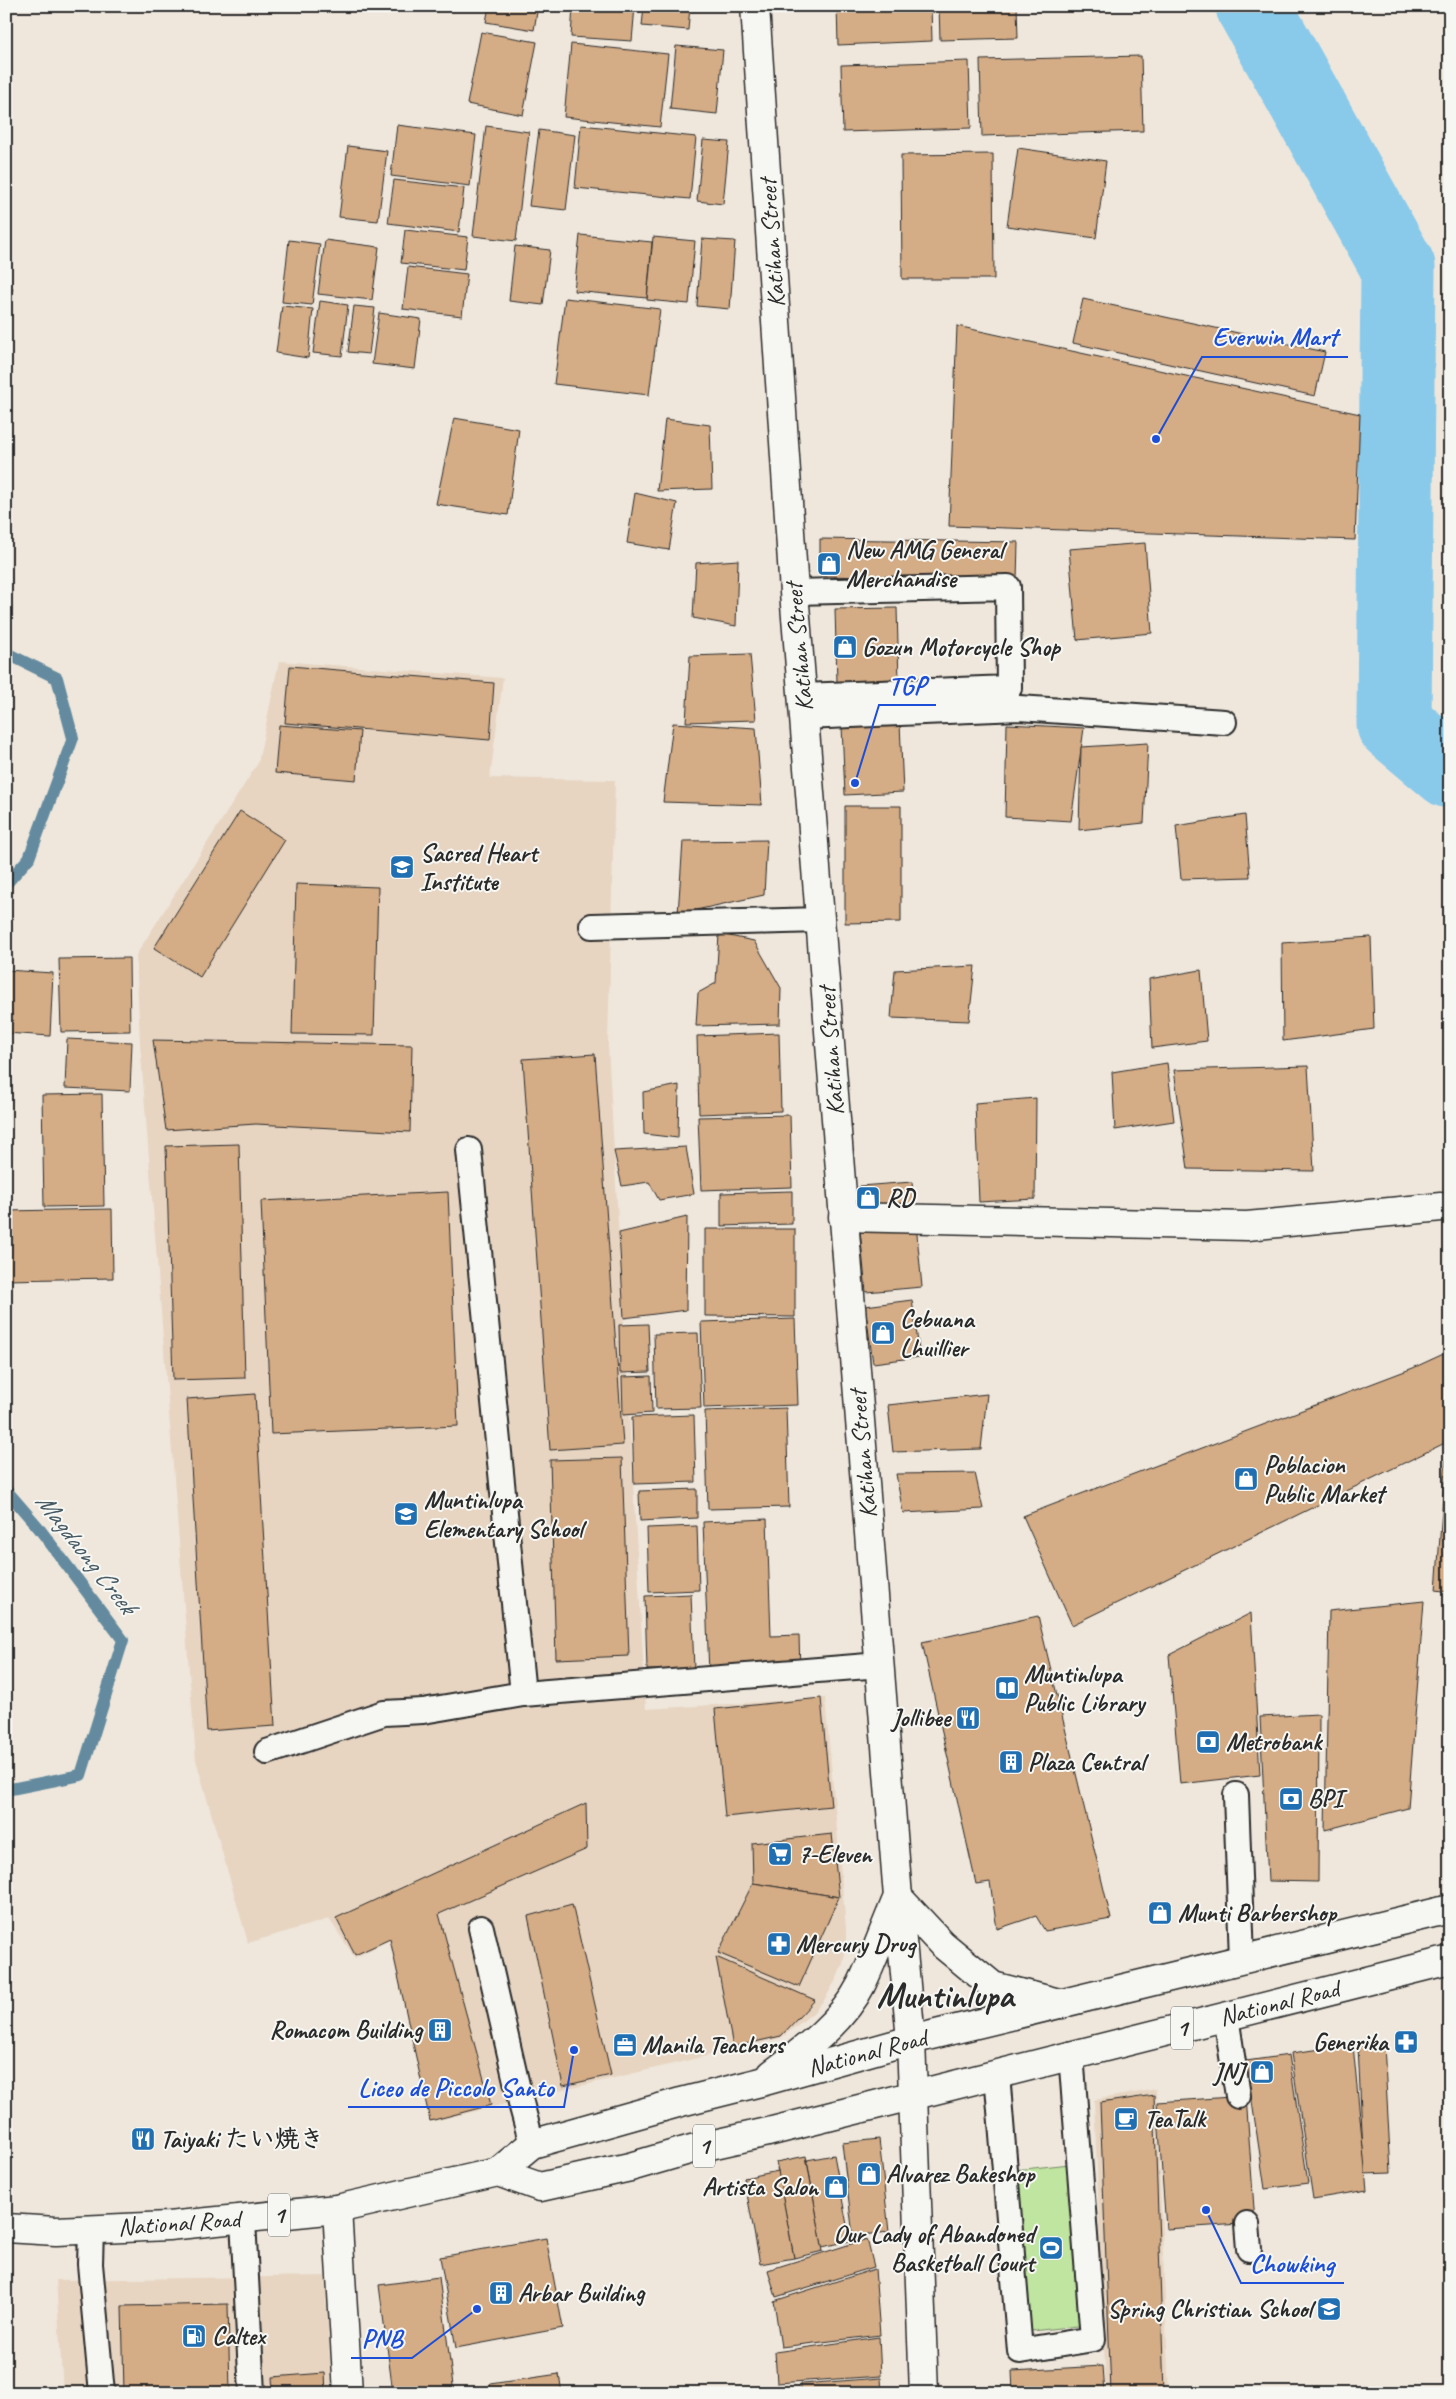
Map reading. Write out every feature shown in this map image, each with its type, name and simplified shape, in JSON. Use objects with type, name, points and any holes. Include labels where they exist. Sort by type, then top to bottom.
[{"type":"main road","name":"Katihan Street","points":[[755,6],[794,592],[911,2040],[924,2393]]},
{"type":"main road","points":[[844,1217],[1247,1226],[1441,1207]]},
{"type":"main road","points":[[761,2082],[807,2047],[834,2022],[860,1986],[898,1897],[942,1944],[994,1986],[1065,2004]]},
{"type":"main road","name":"National Road","points":[[6,2228],[56,2231],[168,2226],[243,2220],[337,2208],[498,2172],[532,2144],[911,2040],[1065,2004],[1450,1908]]},
{"type":"main road","name":"National Road","points":[[498,2172],[540,2187],[630,2167],[692,2149],[1450,1960]]},
{"type":"main road","points":[[337,2208],[348,2393]]},
{"type":"lane","points":[[794,592],[1008,587],[1009,688],[803,706]]},
{"type":"lane","points":[[803,706],[1019,708],[1224,722]]},
{"type":"lane","points":[[592,926],[820,920]]},
{"type":"lane","points":[[469,1150],[523,1694]]},
{"type":"lane","points":[[267,1752],[384,1713],[424,1711],[523,1694],[880,1666]]},
{"type":"lane","points":[[1236,1795],[1242,1959]]},
{"type":"lane","points":[[481,1928],[532,2144]]},
{"type":"lane","points":[[1226,2016],[1238,2096]]},
{"type":"lane","points":[[997,2074],[1020,2351],[1093,2339],[1071,2054]]},
{"type":"lane","points":[[243,2220],[252,2393]]},
{"type":"lane","points":[[1248,2224],[1249,2248]]},
{"type":"lane","points":[[90,2229],[90,2264],[102,2393]]},
{"type":"shaded area","points":[[279,661],[503,678],[490,778],[615,780],[608,1045],[646,1709],[825,1698],[846,1928],[846,1947],[843,1964],[836,1980],[825,1999],[813,2013],[781,2038],[430,2122],[389,1940],[355,1958],[329,1919],[248,1943],[196,1760],[140,1043],[136,955],[258,763]]},
{"type":"shaded area","points":[[1156,2089],[1169,2393],[1106,2393],[1094,2100]]},
{"type":"shaded area","name":"Caltex","points":[[325,2276],[332,2393],[63,2393],[56,2280]]},
{"type":"green space","name":"Our Lady of Abandoned Basketball Court","points":[[1088,2162],[1105,2323],[1014,2333],[997,2172]]},
{"type":"building","points":[[489,6],[538,6],[534,30],[486,22]]},
{"type":"building","points":[[573,6],[635,6],[632,41],[571,37]]},
{"type":"building","points":[[644,6],[690,6],[688,30],[642,26]]},
{"type":"building","points":[[837,6],[931,6],[932,41],[838,45]]},
{"type":"building","points":[[939,6],[1017,6],[1018,38],[940,40]]},
{"type":"building","points":[[481,32],[537,42],[523,115],[467,104]]},
{"type":"building","points":[[571,44],[668,54],[660,127],[564,117]]},
{"type":"building","points":[[676,46],[723,50],[717,114],[670,109]]},
{"type":"building","points":[[1141,56],[1143,131],[982,136],[980,60]]},
{"type":"building","points":[[969,61],[971,128],[843,132],[841,65]]},
{"type":"building","points":[[397,125],[476,135],[470,186],[391,176]]},
{"type":"building","points":[[581,125],[696,137],[690,199],[575,188]]},
{"type":"building","points":[[486,126],[529,132],[516,241],[473,236]]},
{"type":"building","points":[[539,130],[575,135],[566,210],[529,206]]},
{"type":"building","points":[[703,140],[729,142],[723,204],[697,201]]},
{"type":"building","points":[[348,146],[387,151],[378,221],[339,217]]},
{"type":"building","points":[[1018,148],[1106,161],[1096,238],[1007,226]]},
{"type":"building","points":[[993,154],[994,279],[902,279],[901,155]]},
{"type":"building","points":[[394,180],[464,188],[459,232],[388,223]]},
{"type":"building","points":[[405,230],[468,237],[464,270],[401,263]]},
{"type":"building","points":[[580,235],[652,242],[647,298],[574,291]]},
{"type":"building","points":[[653,237],[695,241],[689,304],[647,300]]},
{"type":"building","points":[[702,239],[735,241],[730,309],[697,306]]},
{"type":"building","points":[[289,240],[320,244],[312,305],[282,302]]},
{"type":"building","points":[[325,240],[379,247],[372,300],[318,294]]},
{"type":"building","points":[[515,246],[550,250],[543,305],[509,301]]},
{"type":"building","points":[[408,267],[467,274],[462,316],[403,309]]},
{"type":"building","points":[[6,285],[13,288],[6,312]]},
{"type":"building","points":[[565,298],[660,309],[649,395],[554,384]]},
{"type":"building","points":[[1083,299],[1325,352],[1315,396],[1073,343]]},
{"type":"building","points":[[320,301],[348,305],[342,356],[313,353]]},
{"type":"building","points":[[282,306],[313,309],[308,358],[276,353]]},
{"type":"building","points":[[354,306],[375,308],[369,354],[348,352]]},
{"type":"building","points":[[379,313],[421,319],[415,369],[372,364]]},
{"type":"building","points":[[957,326],[1360,414],[1355,540],[949,526]]},
{"type":"building","points":[[454,418],[519,429],[508,515],[436,504]]},
{"type":"building","points":[[665,419],[710,425],[712,489],[657,491]]},
{"type":"building","points":[[635,493],[677,503],[669,550],[627,543]]},
{"type":"building","points":[[820,539],[1018,542],[1017,580],[820,576]]},
{"type":"building","points":[[1145,543],[1152,633],[1077,640],[1069,549]]},
{"type":"building","points":[[738,560],[736,626],[693,618],[696,563]]},
{"type":"building","points":[[897,608],[899,682],[837,683],[835,609]]},
{"type":"building","points":[[750,654],[756,720],[686,722],[690,656]]},
{"type":"building","points":[[290,666],[494,683],[490,740],[285,723]]},
{"type":"building","points":[[673,723],[756,728],[762,805],[663,802]]},
{"type":"building","points":[[900,723],[903,792],[845,795],[842,726]]},
{"type":"building","points":[[1007,724],[1084,728],[1071,821],[1005,817]]},
{"type":"building","points":[[279,725],[360,731],[356,780],[275,773]]},
{"type":"building","points":[[1148,743],[1144,823],[1079,830],[1081,747]]},
{"type":"building","points":[[845,806],[901,806],[901,922],[845,923]]},
{"type":"building","points":[[240,811],[285,840],[200,977],[154,948]]},
{"type":"building","points":[[1245,815],[1250,877],[1181,879],[1176,826]]},
{"type":"building","points":[[767,840],[764,895],[678,914],[683,841]]},
{"type":"building","points":[[296,884],[378,887],[374,1035],[292,1034]]},
{"type":"building","points":[[719,934],[754,941],[781,988],[780,1024],[696,1026],[698,993],[716,983]]},
{"type":"building","points":[[1371,937],[1374,1029],[1283,1041],[1282,943]]},
{"type":"building","points":[[129,958],[130,1031],[61,1032],[59,959]]},
{"type":"building","points":[[975,966],[969,1021],[891,1018],[895,970]]},
{"type":"building","points":[[6,970],[53,973],[50,1036],[6,1033]]},
{"type":"building","points":[[1201,970],[1207,1041],[1152,1048],[1149,979]]},
{"type":"building","points":[[779,1033],[781,1111],[699,1114],[697,1036]]},
{"type":"building","points":[[67,1039],[132,1042],[130,1091],[65,1088]]},
{"type":"building","points":[[153,1040],[412,1045],[410,1132],[256,1124],[166,1130]]},
{"type":"building","points":[[1445,1052],[1450,1052],[1450,1097]]},
{"type":"building","points":[[595,1054],[623,1445],[550,1450],[523,1059]]},
{"type":"building","points":[[1167,1063],[1174,1121],[1115,1130],[1112,1072]]},
{"type":"building","points":[[1308,1066],[1314,1171],[1188,1169],[1174,1070]]},
{"type":"building","points":[[679,1085],[678,1138],[644,1134],[643,1092]]},
{"type":"building","points":[[102,1094],[104,1206],[44,1207],[42,1095]]},
{"type":"building","points":[[1036,1098],[1035,1199],[979,1202],[975,1103]]},
{"type":"building","points":[[790,1115],[792,1187],[701,1190],[698,1117]]},
{"type":"building","points":[[239,1144],[245,1378],[173,1380],[166,1146]]},
{"type":"building","points":[[686,1147],[694,1194],[659,1200],[649,1182],[622,1186],[614,1151]]},
{"type":"building","points":[[912,1182],[914,1205],[862,1210],[860,1186]]},
{"type":"building","points":[[792,1191],[792,1224],[721,1226],[721,1193]]},
{"type":"building","points":[[448,1192],[458,1426],[271,1434],[261,1201]]},
{"type":"building","points":[[112,1209],[113,1278],[6,1280],[6,1211]]},
{"type":"building","points":[[687,1217],[686,1310],[624,1318],[619,1233]]},
{"type":"building","points":[[916,1224],[922,1287],[866,1292],[860,1230]]},
{"type":"building","points":[[705,1229],[795,1229],[795,1317],[705,1316]]},
{"type":"building","points":[[912,1300],[920,1357],[873,1363],[865,1306]]},
{"type":"building","points":[[795,1319],[798,1405],[704,1408],[701,1322]]},
{"type":"building","points":[[648,1324],[650,1372],[620,1373],[619,1325]]},
{"type":"building","points":[[698,1333],[701,1408],[656,1409],[654,1334]]},
{"type":"building","name":"Poblacion Public Market","points":[[1450,1351],[1450,1592],[1436,1590],[1447,1442],[1072,1625],[1023,1516],[1413,1368]]},
{"type":"building","points":[[651,1376],[652,1413],[623,1415],[622,1377]]},
{"type":"building","points":[[255,1394],[275,1726],[207,1731],[187,1399]]},
{"type":"building","points":[[987,1394],[981,1449],[893,1452],[888,1405]]},
{"type":"building","points":[[786,1408],[789,1507],[708,1509],[705,1411]]},
{"type":"building","points":[[694,1415],[696,1482],[634,1484],[632,1417]]},
{"type":"building","points":[[622,1458],[629,1656],[556,1659],[550,1460]]},
{"type":"building","points":[[975,1473],[983,1509],[903,1513],[896,1474]]},
{"type":"building","points":[[697,1489],[697,1518],[640,1521],[639,1491]]},
{"type":"building","points":[[767,1519],[771,1636],[799,1635],[800,1671],[709,1674],[703,1522]]},
{"type":"building","points":[[697,1526],[699,1590],[649,1592],[647,1528]]},
{"type":"building","points":[[691,1594],[694,1669],[647,1670],[645,1596]]},
{"type":"building","points":[[1424,1601],[1408,1808],[1325,1830],[1329,1611]]},
{"type":"building","points":[[1251,1613],[1260,1775],[1180,1784],[1169,1655]]},
{"type":"building","name":"Plaza Central","points":[[1038,1616],[1111,1919],[1045,1931],[1036,1916],[997,1929],[990,1882],[976,1884],[922,1642]]},
{"type":"building","points":[[821,1698],[831,1806],[725,1817],[715,1709]]},
{"type":"building","name":"BPI","points":[[1319,1714],[1318,1882],[1268,1881],[1260,1717]]},
{"type":"building","name":"Romacom Building","points":[[586,1803],[587,1849],[439,1914],[491,2105],[430,2121],[390,1939],[355,1955],[336,1918]]},
{"type":"building","points":[[832,1834],[839,1897],[753,1883],[752,1843]]},
{"type":"building","points":[[753,1883],[839,1897],[799,1987],[718,1953]]},
{"type":"building","points":[[572,1904],[611,2075],[563,2086],[528,1916]]},
{"type":"building","points":[[716,1957],[815,2000],[781,2036],[733,2047]]},
{"type":"building","points":[[1384,2044],[1391,2173],[1364,2174],[1358,2046]]},
{"type":"building","points":[[1353,2045],[1367,2190],[1313,2199],[1291,2053]]},
{"type":"building","points":[[1289,2055],[1308,2183],[1265,2189],[1246,2061]]},
{"type":"building","points":[[1154,2095],[1164,2393],[1111,2393],[1100,2103]]},
{"type":"building","points":[[1246,2096],[1255,2223],[1166,2229],[1157,2102]]},
{"type":"building","points":[[879,2139],[889,2232],[853,2236],[842,2143]]},
{"type":"building","points":[[834,2155],[850,2241],[822,2247],[807,2160]]},
{"type":"building","points":[[806,2156],[823,2251],[794,2258],[776,2162]]},
{"type":"building","points":[[778,2171],[794,2258],[760,2264],[744,2178]]},
{"type":"building","name":"Arbar Building","points":[[546,2238],[563,2328],[456,2348],[440,2257]]},
{"type":"building","points":[[867,2239],[874,2267],[776,2297],[768,2270]]},
{"type":"building","points":[[875,2269],[880,2335],[781,2347],[774,2301]]},
{"type":"building","points":[[439,2277],[454,2393],[393,2393],[379,2285]]},
{"type":"building","points":[[228,2304],[230,2393],[124,2393],[122,2306]]},
{"type":"building","points":[[879,2337],[881,2376],[777,2383],[775,2352]]},
{"type":"building","points":[[1103,2366],[1105,2393],[1013,2393],[1012,2371]]},
{"type":"building","points":[[325,2373],[326,2393],[273,2393],[272,2377]]},
{"type":"building","points":[[559,2374],[562,2393],[491,2393],[490,2384]]},
{"type":"building","points":[[881,2378],[882,2393],[801,2393],[801,2384]]},
{"type":"waterway","points":[[1253,6],[1398,267],[1394,724],[1450,771]]},
{"type":"waterway","name":"Magdaong Creek","points":[[6,653],[57,678],[73,738],[29,858],[6,884]]},
{"type":"waterway","name":"Magdaong Creek","points":[[6,1490],[38,1527],[123,1640],[81,1775],[6,1790]]},
{"type":"place","name":"Everwin Mart","points":[[1156,439]]},
{"type":"place","name":"New AMG General Merchandise","points":[[829,564]]},
{"type":"place","name":"Gozun Motorcycle Shop","points":[[845,647]]},
{"type":"place","name":"TGP","points":[[855,783]]},
{"type":"place","name":"Sacred Heart Institute","points":[[402,867]]},
{"type":"place","name":"RD","points":[[868,1198]]},
{"type":"place","name":"Cebuana Lhuillier","points":[[883,1333]]},
{"type":"place","name":"Poblacion Public Market","points":[[1246,1479]]},
{"type":"place","name":"Muntinlupa Elementary School","points":[[406,1514]]},
{"type":"place","name":"Muntinlupa Public Library","points":[[1007,1688]]},
{"type":"place","name":"Jollibee","points":[[968,1718]]},
{"type":"place","name":"Metrobank","points":[[1208,1742]]},
{"type":"place","name":"Plaza Central","points":[[1011,1762]]},
{"type":"place","name":"BPI","points":[[1291,1799]]},
{"type":"place","name":"7-Eleven","points":[[780,1854]]},
{"type":"place","name":"Munti Barbershop","points":[[1160,1913]]},
{"type":"place","name":"Mercury Drug","points":[[779,1944]]},
{"type":"place","name":"Romacom Building","points":[[440,2030]]},
{"type":"place","name":"Generika","points":[[1406,2042]]},
{"type":"place","name":"Manila Teachers","points":[[625,2045]]},
{"type":"place","name":"Liceo de Piccolo Santo","points":[[574,2050]]},
{"type":"place","name":"JNJ","points":[[1262,2072]]},
{"type":"place","name":"TeaTalk","points":[[1126,2119]]},
{"type":"place","name":"Taiyaki たい焼き","points":[[143,2139]]},
{"type":"place","name":"Alvarez Bakeshop","points":[[869,2174]]},
{"type":"place","name":"Artista Salon","points":[[836,2187]]},
{"type":"place","name":"Chowking","points":[[1206,2210]]},
{"type":"place","name":"Our Lady of Abandoned Basketball Court","points":[[1051,2248]]},
{"type":"place","name":"Arbar Building","points":[[501,2293]]},
{"type":"place","name":"PNB","points":[[477,2309]]},
{"type":"place","name":"Spring Christian School","points":[[1329,2309]]},
{"type":"place","name":"Caltex","points":[[194,2336]]},
{"type":"district","name":"Muntinlupa","points":[[945,1995]]}]
